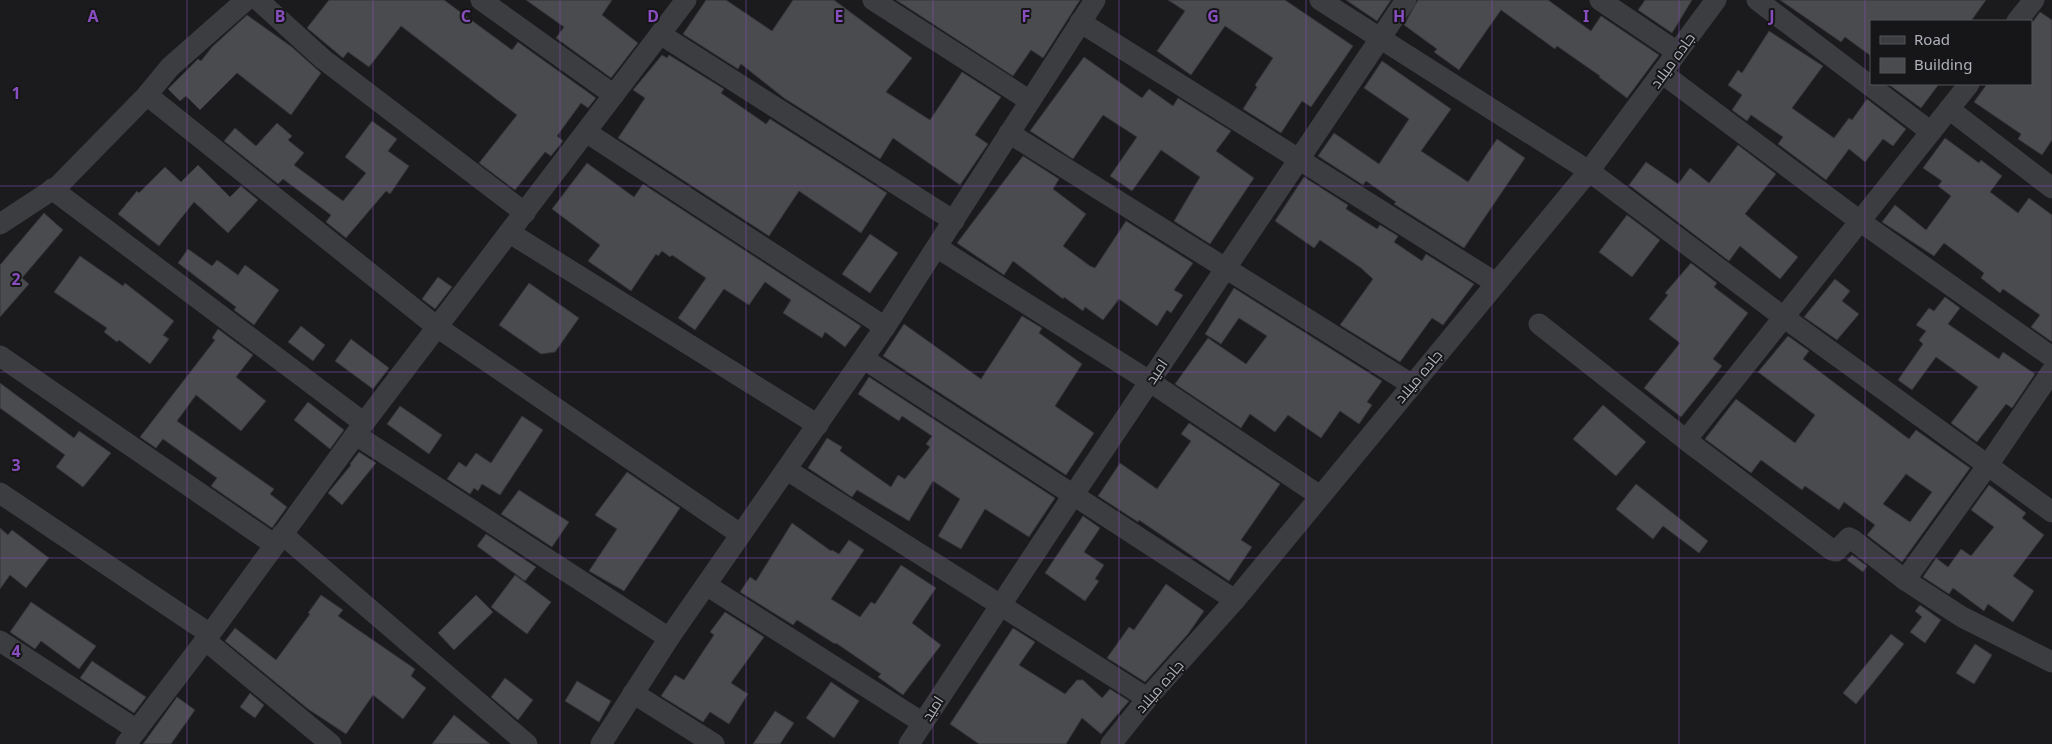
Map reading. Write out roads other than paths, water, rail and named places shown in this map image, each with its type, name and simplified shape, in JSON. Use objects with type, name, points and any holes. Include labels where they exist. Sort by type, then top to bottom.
[{"type":"street","points":[[0,224],[52,189],[147,95],[170,67],[246,0]]},
{"type":"street","points":[[258,0],[323,59],[525,213]]},
{"type":"street","points":[[481,0],[614,95]]},
{"type":"street","points":[[0,641],[130,740],[360,429],[686,0]]},
{"type":"street","points":[[873,0],[1030,101]]},
{"type":"street","points":[[601,744],[669,638],[740,534],[787,470],[886,327],[1095,0]]},
{"type":"street","points":[[1320,0],[1589,171],[1782,316],[2052,512]]},
{"type":"street","name":"امید","points":[[909,744],[1000,604],[1406,0]]},
{"type":"street","points":[[1600,0],[1677,52]]},
{"type":"street","name":"جاده میلاد","points":[[1111,744],[1148,698],[1235,600],[1411,384],[1589,171],[1716,0]]},
{"type":"street","points":[[1757,0],[1931,132]]},
{"type":"street","points":[[2018,20],[2034,0]]},
{"type":"street","points":[[2041,0],[2052,8]]},
{"type":"street","points":[[1080,22],[1496,283]]},
{"type":"street","points":[[660,34],[954,222]]},
{"type":"street","points":[[1662,73],[1861,222],[2052,357]]},
{"type":"street","points":[[1686,440],[1782,316],[1861,222],[1968,85]]},
{"type":"street","points":[[147,95],[437,327],[740,534]]},
{"type":"street","points":[[1949,109],[2052,188]]},
{"type":"street","points":[[586,132],[886,327]]},
{"type":"street","points":[[1009,133],[1411,384]]},
{"type":"street","points":[[52,189],[360,429],[669,638]]},
{"type":"street","points":[[510,233],[818,425]]},
{"type":"street","points":[[938,248],[1149,381],[1320,496]]},
{"type":"street","points":[[1539,324],[1686,440],[1832,550],[1836,551],[1849,538],[1905,580],[1962,616],[2052,662]]},
{"type":"street","points":[[0,356],[279,540],[527,744]]},
{"type":"street","points":[[864,359],[1235,600]]},
{"type":"street","points":[[1905,580],[1988,465],[2052,371]]},
{"type":"street","points":[[787,470],[1148,698]]},
{"type":"street","points":[[0,493],[207,637],[331,744]]},
{"type":"street","points":[[706,585],[923,723]]},
{"type":"street","points":[[633,693],[714,744]]}]
